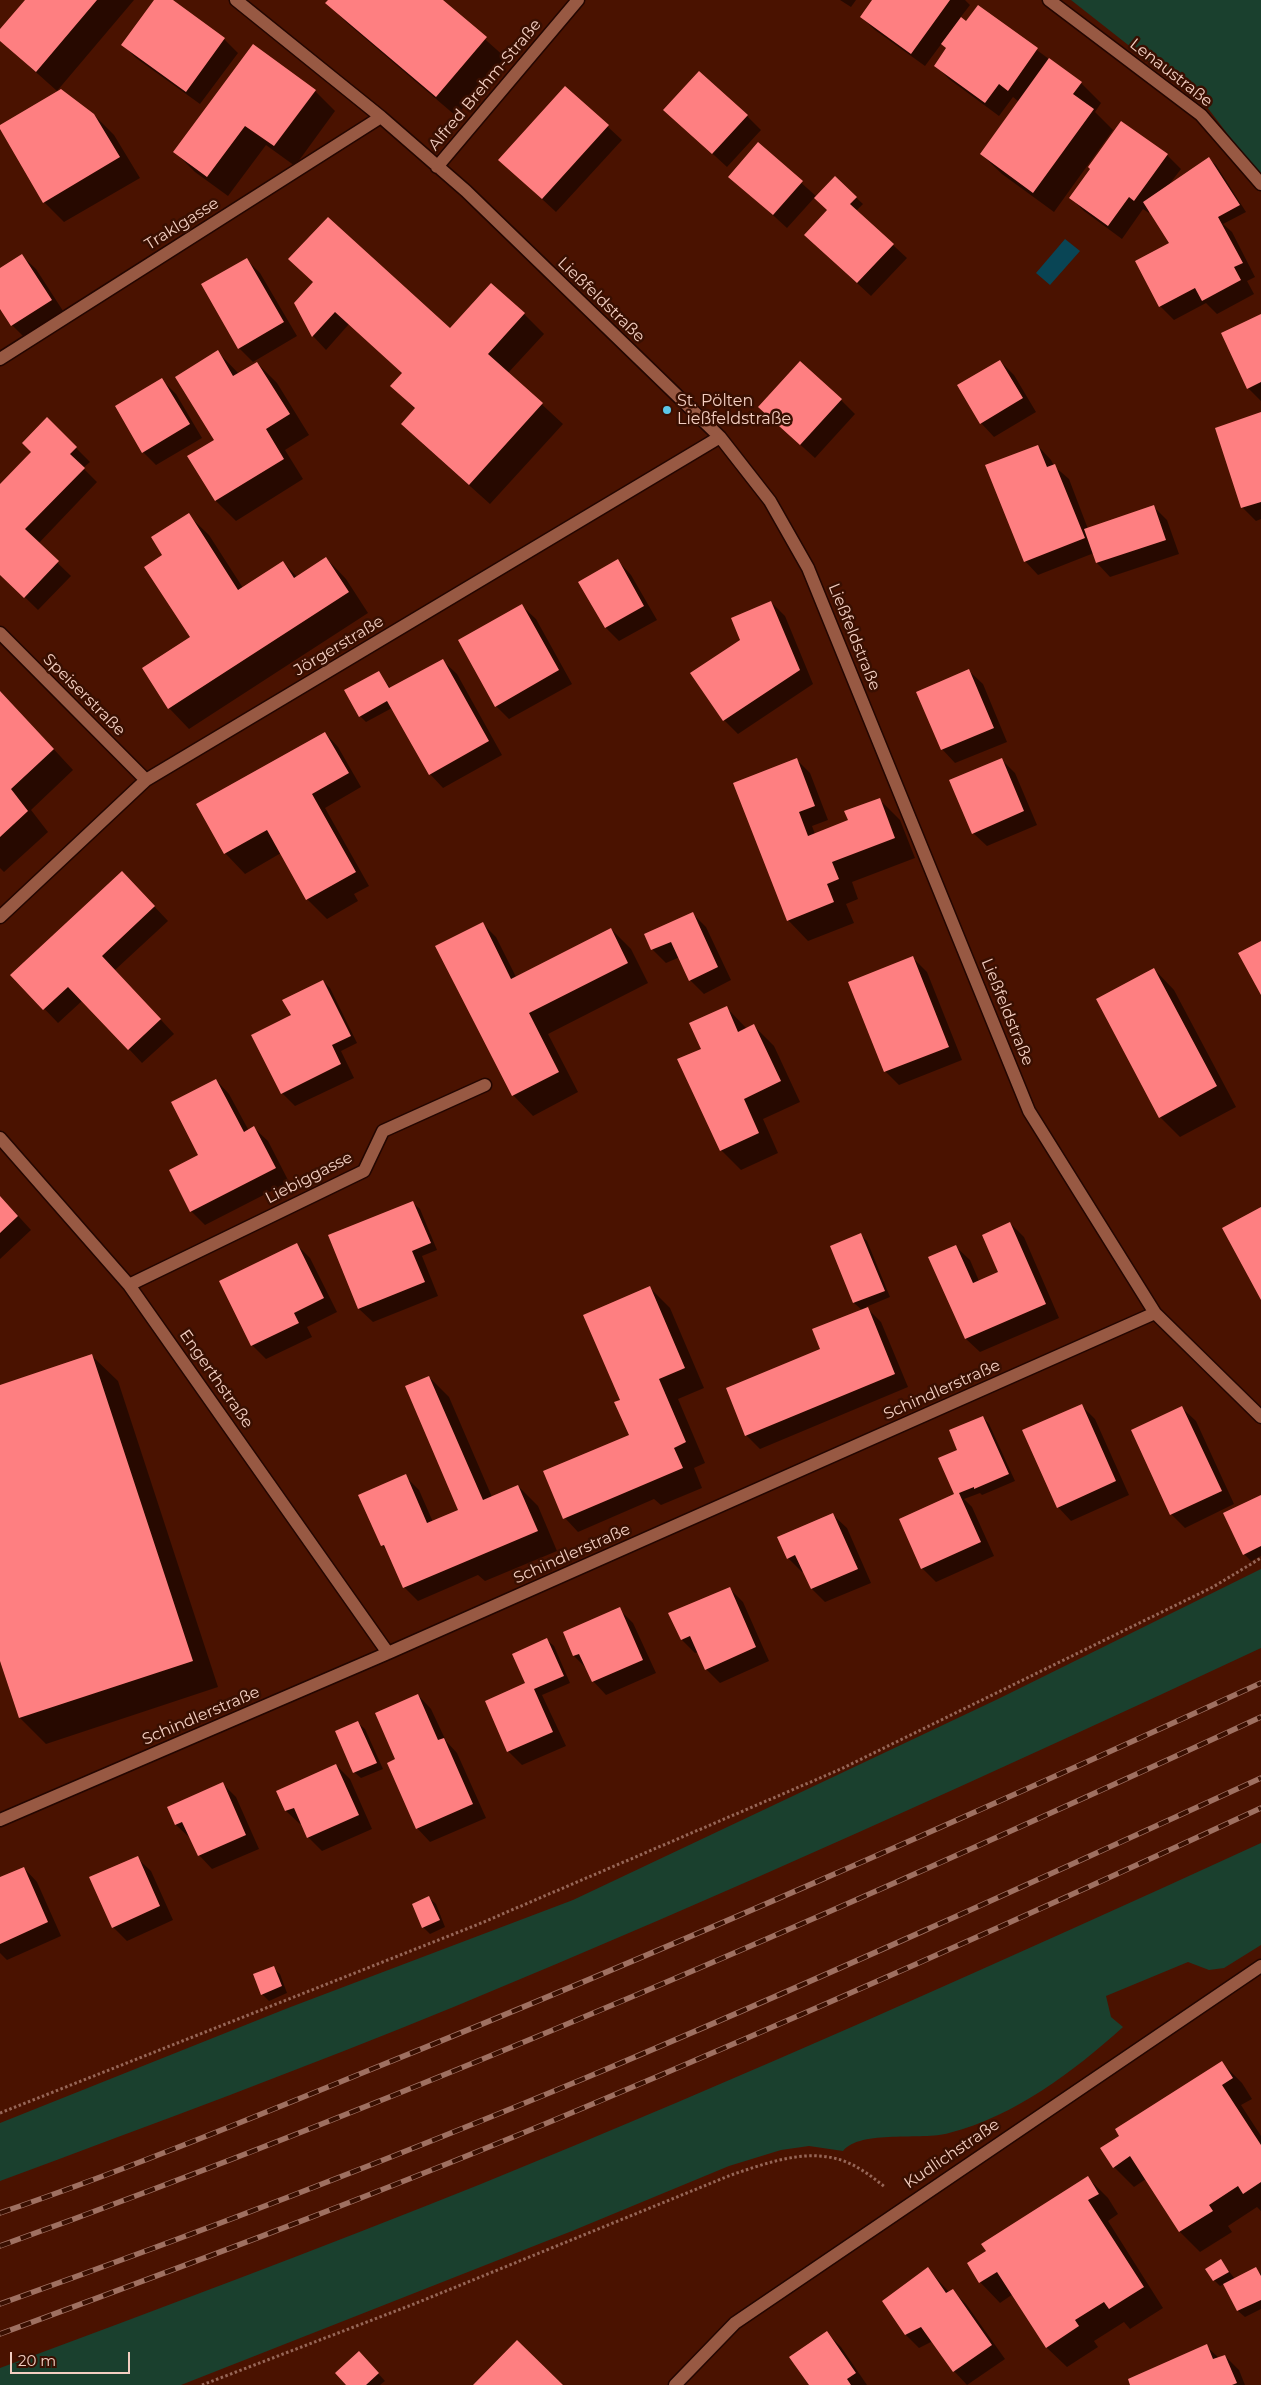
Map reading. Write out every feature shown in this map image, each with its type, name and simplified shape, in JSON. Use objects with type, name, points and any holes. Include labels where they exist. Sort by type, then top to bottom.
[{"type":"street","name":"Ließfeldstraße","points":[[236,0],[381,117],[466,191],[720,436],[770,501],[808,568],[1029,1111],[1154,1313],[1261,1417]]},
{"type":"street","name":"Alfred Brehm-Straße","points":[[437,167],[578,0]]},
{"type":"street","name":"Lenaustraße","points":[[1049,0],[1201,115],[1261,184]]},
{"type":"street","name":"Traklgasse","points":[[0,359],[381,117]]},
{"type":"street","name":"Jörgerstraße","points":[[0,917],[146,780],[720,436]]},
{"type":"street","name":"Speiserstraße","points":[[0,633],[146,780]]},
{"type":"street","name":"Liebiggasse","points":[[129,1285],[364,1171],[384,1131],[485,1085]]},
{"type":"street","name":"Engerthstraße","points":[[0,1138],[129,1285],[388,1653]]},
{"type":"street","name":"Schindlerstraße","points":[[0,1820],[388,1653],[1154,1313]]},
{"type":"street","name":"Kudlichstraße","points":[[675,2385],[735,2323],[907,2204],[1261,1966]]},
{"type":"path","points":[[0,2114],[479,1924],[841,1769],[1213,1587],[1261,1558]]},
{"type":"path","points":[[202,2385],[414,2304],[731,2175],[792,2156],[816,2156],[839,2160],[860,2168],[907,2204]]},
{"type":"green space","points":[[1071,0],[1261,0],[1261,178],[1207,107]]},
{"type":"green space","points":[[1261,1569],[1261,1648],[860,1831],[557,1964],[343,2051],[0,2181],[0,2123],[288,2008],[573,1900],[998,1699]]},
{"type":"green space","points":[[1261,1843],[1261,1945],[1224,1968],[1209,1970],[1188,1962],[1106,1996],[1111,2017],[1123,2027],[1063,2076],[1020,2104],[997,2116],[949,2133],[863,2140],[852,2144],[843,2151],[809,2146],[781,2150],[729,2166],[572,2231],[181,2385],[0,2385],[0,2368],[481,2184],[678,2102],[873,2018]]},
{"type":"water","points":[[1065,239],[1080,251],[1050,285],[1036,273]]},
{"type":"building","points":[[25,0],[97,0],[36,72],[0,41],[0,29]]},
{"type":"building","points":[[154,0],[173,0],[225,38],[186,92],[121,45]]},
{"type":"building","points":[[328,0],[443,0],[487,37],[436,97],[325,3]]},
{"type":"building","points":[[872,0],[950,0],[911,54],[860,17]]},
{"type":"building","points":[[978,5],[1038,48],[1008,91],[999,84],[985,103],[934,66],[946,48],[941,44],[961,17],[966,21]]},
{"type":"building","points":[[253,44],[316,90],[274,146],[245,126],[207,177],[173,152]]},
{"type":"building","points":[[1049,58],[1082,82],[1073,94],[1094,109],[1033,193],[980,154]]},
{"type":"building","points":[[699,71],[748,115],[712,154],[663,110]]},
{"type":"building","points":[[565,86],[609,125],[542,199],[498,160]]},
{"type":"building","points":[[61,89],[94,114],[120,157],[43,203],[0,129],[0,125]]},
{"type":"building","points":[[1121,121],[1168,154],[1134,201],[1129,197],[1108,226],[1069,198],[1090,169],[1088,167]]},
{"type":"building","points":[[758,142],[803,181],[773,215],[728,177]]},
{"type":"building","points":[[1209,157],[1240,205],[1218,217],[1243,263],[1234,267],[1241,280],[1202,301],[1195,288],[1159,307],[1135,261],[1169,243],[1143,202]]},
{"type":"building","points":[[835,176],[857,197],[850,204],[894,244],[857,283],[804,235],[827,210],[814,198]]},
{"type":"building","points":[[328,217],[450,328],[491,283],[525,313],[488,354],[543,403],[469,485],[401,424],[415,408],[390,386],[402,373],[335,312],[312,337],[294,303],[313,282],[288,259]]},
{"type":"building","points":[[22,254],[52,300],[11,326],[0,309],[0,268]]},
{"type":"building","points":[[247,258],[284,322],[238,349],[201,284]]},
{"type":"building","points":[[1261,314],[1261,382],[1247,389],[1221,333]]},
{"type":"building","points":[[218,350],[233,376],[257,362],[290,414],[266,429],[284,459],[215,501],[187,456],[214,440],[175,377]]},
{"type":"building","points":[[1000,360],[1023,398],[980,424],[957,385]]},
{"type":"building","points":[[800,361],[842,399],[800,445],[758,407]]},
{"type":"building","points":[[162,378],[190,424],[142,453],[115,406]]},
{"type":"building","points":[[1261,412],[1261,502],[1241,508],[1215,428]]},
{"type":"building","points":[[47,417],[77,447],[70,454],[85,468],[25,529],[59,561],[24,598],[0,575],[0,484],[31,452],[22,443]]},
{"type":"building","points":[[1038,445],[1047,467],[1055,464],[1085,538],[1024,562],[985,465]]},
{"type":"building","points":[[1154,505],[1166,540],[1096,563],[1084,529]]},
{"type":"building","points":[[189,513],[238,590],[283,561],[294,578],[326,557],[349,592],[168,709],[142,668],[190,637],[144,567],[162,555],[151,537]]},
{"type":"building","points":[[618,559],[644,606],[605,628],[578,582]]},
{"type":"building","points":[[771,601],[800,670],[723,721],[690,673],[740,640],[731,618]]},
{"type":"building","points":[[522,604],[559,670],[495,707],[458,640]]},
{"type":"building","points":[[443,659],[489,741],[429,775],[387,701],[359,717],[344,690],[379,671],[389,688]]},
{"type":"building","points":[[969,669],[994,728],[941,750],[916,692]]},
{"type":"building","points":[[0,691],[54,749],[11,789],[28,811],[0,837]]},
{"type":"building","points":[[325,732],[349,773],[312,794],[356,872],[306,900],[267,830],[224,854],[196,804]]},
{"type":"building","points":[[797,758],[815,806],[799,812],[808,836],[848,820],[844,811],[880,798],[895,838],[832,862],[839,879],[827,884],[834,902],[787,921],[733,783]]},
{"type":"building","points":[[1002,758],[1024,811],[972,834],[949,780]]},
{"type":"building","points":[[122,871],[155,906],[102,956],[161,1019],[128,1050],[68,987],[43,1010],[10,975]]},
{"type":"building","points":[[693,912],[718,967],[689,981],[671,942],[651,950],[644,934]]},
{"type":"building","points":[[483,922],[511,979],[611,928],[628,963],[529,1013],[559,1072],[512,1096],[435,946]]},
{"type":"building","points":[[1261,941],[1261,995],[1238,953]]},
{"type":"building","points":[[913,956],[949,1047],[884,1072],[848,982]]},
{"type":"building","points":[[1154,968],[1217,1086],[1159,1118],[1096,999]]},
{"type":"building","points":[[323,980],[351,1036],[332,1045],[341,1064],[281,1094],[251,1035],[291,1015],[282,1000]]},
{"type":"building","points":[[727,1006],[738,1032],[754,1024],[781,1081],[744,1099],[759,1133],[720,1151],[677,1059],[701,1049],[689,1023]]},
{"type":"building","points":[[216,1079],[244,1132],[254,1126],[276,1168],[190,1212],[169,1170],[198,1155],[171,1102]]},
{"type":"building","points":[[0,1196],[18,1216],[0,1233]]},
{"type":"building","points":[[413,1201],[431,1243],[412,1251],[425,1282],[358,1309],[328,1235]]},
{"type":"building","points":[[1261,1207],[1261,1300],[1222,1228]]},
{"type":"building","points":[[1010,1222],[1046,1304],[965,1339],[928,1257],[956,1245],[973,1283],[998,1272],[982,1235]]},
{"type":"building","points":[[861,1233],[885,1291],[853,1303],[830,1246]]},
{"type":"building","points":[[297,1243],[324,1298],[294,1313],[299,1323],[251,1346],[219,1281]]},
{"type":"building","points":[[650,1286],[685,1368],[659,1379],[686,1442],[674,1448],[683,1468],[563,1519],[543,1471],[629,1435],[614,1402],[620,1400],[583,1315]]},
{"type":"building","points":[[868,1307],[895,1374],[745,1436],[726,1388],[820,1349],[812,1329]]},
{"type":"building","points":[[92,1354],[193,1661],[19,1718],[0,1661],[0,1385]]},
{"type":"building","points":[[429,1376],[483,1500],[518,1485],[538,1531],[403,1588],[384,1545],[381,1546],[358,1495],[406,1474],[427,1523],[458,1510],[405,1386]]},
{"type":"building","points":[[1082,1404],[1116,1481],[1057,1508],[1022,1430]]},
{"type":"building","points":[[1182,1406],[1222,1491],[1170,1515],[1131,1430]]},
{"type":"building","points":[[983,1416],[1009,1474],[974,1489],[974,1487],[959,1493],[981,1542],[921,1569],[899,1519],[954,1494],[938,1458],[957,1450],[949,1430]]},
{"type":"building","points":[[1261,1495],[1261,1546],[1243,1555],[1223,1513]]},
{"type":"building","points":[[833,1513],[858,1569],[811,1589],[795,1555],[787,1559],[777,1537]]},
{"type":"building","points":[[730,1587],[756,1647],[705,1670],[690,1636],[681,1640],[668,1613]]},
{"type":"building","points":[[620,1607],[643,1660],[592,1682],[579,1654],[573,1656],[563,1632]]},
{"type":"building","points":[[547,1638],[564,1676],[534,1689],[553,1732],[507,1752],[485,1701],[525,1683],[512,1654]]},
{"type":"building","points":[[418,1694],[438,1740],[444,1738],[473,1804],[416,1829],[387,1763],[395,1759],[375,1713]]},
{"type":"building","points":[[358,1721],[377,1763],[353,1773],[335,1731]]},
{"type":"building","points":[[336,1764],[359,1815],[307,1838],[294,1808],[285,1811],[276,1791]]},
{"type":"building","points":[[223,1782],[246,1835],[198,1856],[182,1822],[175,1825],[167,1807]]},
{"type":"building","points":[[138,1856],[160,1906],[112,1928],[89,1877]]},
{"type":"building","points":[[24,1867],[48,1922],[0,1944],[0,1877]]},
{"type":"building","points":[[429,1896],[440,1920],[422,1928],[412,1904]]},
{"type":"building","points":[[274,1966],[282,1986],[261,1995],[253,1974]]},
{"type":"building","points":[[1222,2061],[1233,2078],[1222,2085],[1261,2145],[1261,2182],[1243,2194],[1238,2186],[1209,2205],[1213,2211],[1179,2232],[1130,2156],[1113,2168],[1100,2148],[1119,2136],[1115,2129]]},
{"type":"building","points":[[1088,2176],[1099,2194],[1088,2200],[1144,2287],[1109,2309],[1104,2302],[1075,2320],[1079,2326],[1046,2348],[997,2272],[979,2283],[967,2263],[986,2251],[981,2244]]},
{"type":"building","points":[[1221,2259],[1229,2272],[1213,2281],[1205,2269]]},
{"type":"building","points":[[928,2267],[946,2293],[953,2289],[992,2345],[953,2372],[921,2327],[905,2335],[882,2301]]},
{"type":"building","points":[[1256,2267],[1261,2276],[1261,2300],[1237,2311],[1223,2284]]},
{"type":"building","points":[[827,2331],[856,2373],[847,2379],[851,2385],[809,2385],[789,2357]]},
{"type":"building","points":[[517,2340],[563,2385],[473,2385]]},
{"type":"building","points":[[1207,2344],[1213,2359],[1225,2355],[1237,2383],[1232,2385],[1130,2385],[1128,2379]]},
{"type":"building","points":[[359,2351],[379,2373],[366,2385],[346,2385],[335,2373]]},
{"type":"railway","points":[[0,2213],[187,2144],[280,2107],[708,1929],[930,1832],[1261,1683]]},
{"type":"railway","points":[[0,2246],[320,2125],[636,1995],[950,1858],[1261,1717]]},
{"type":"railway","points":[[0,2304],[147,2251],[293,2195],[583,2079],[923,1931],[1261,1778]]},
{"type":"railway","points":[[0,2334],[366,2196],[583,2108],[923,1961],[1261,1808]]},
{"type":"place","name":"St. Pölten Ließfeldstraße","points":[[667,410]]}]
